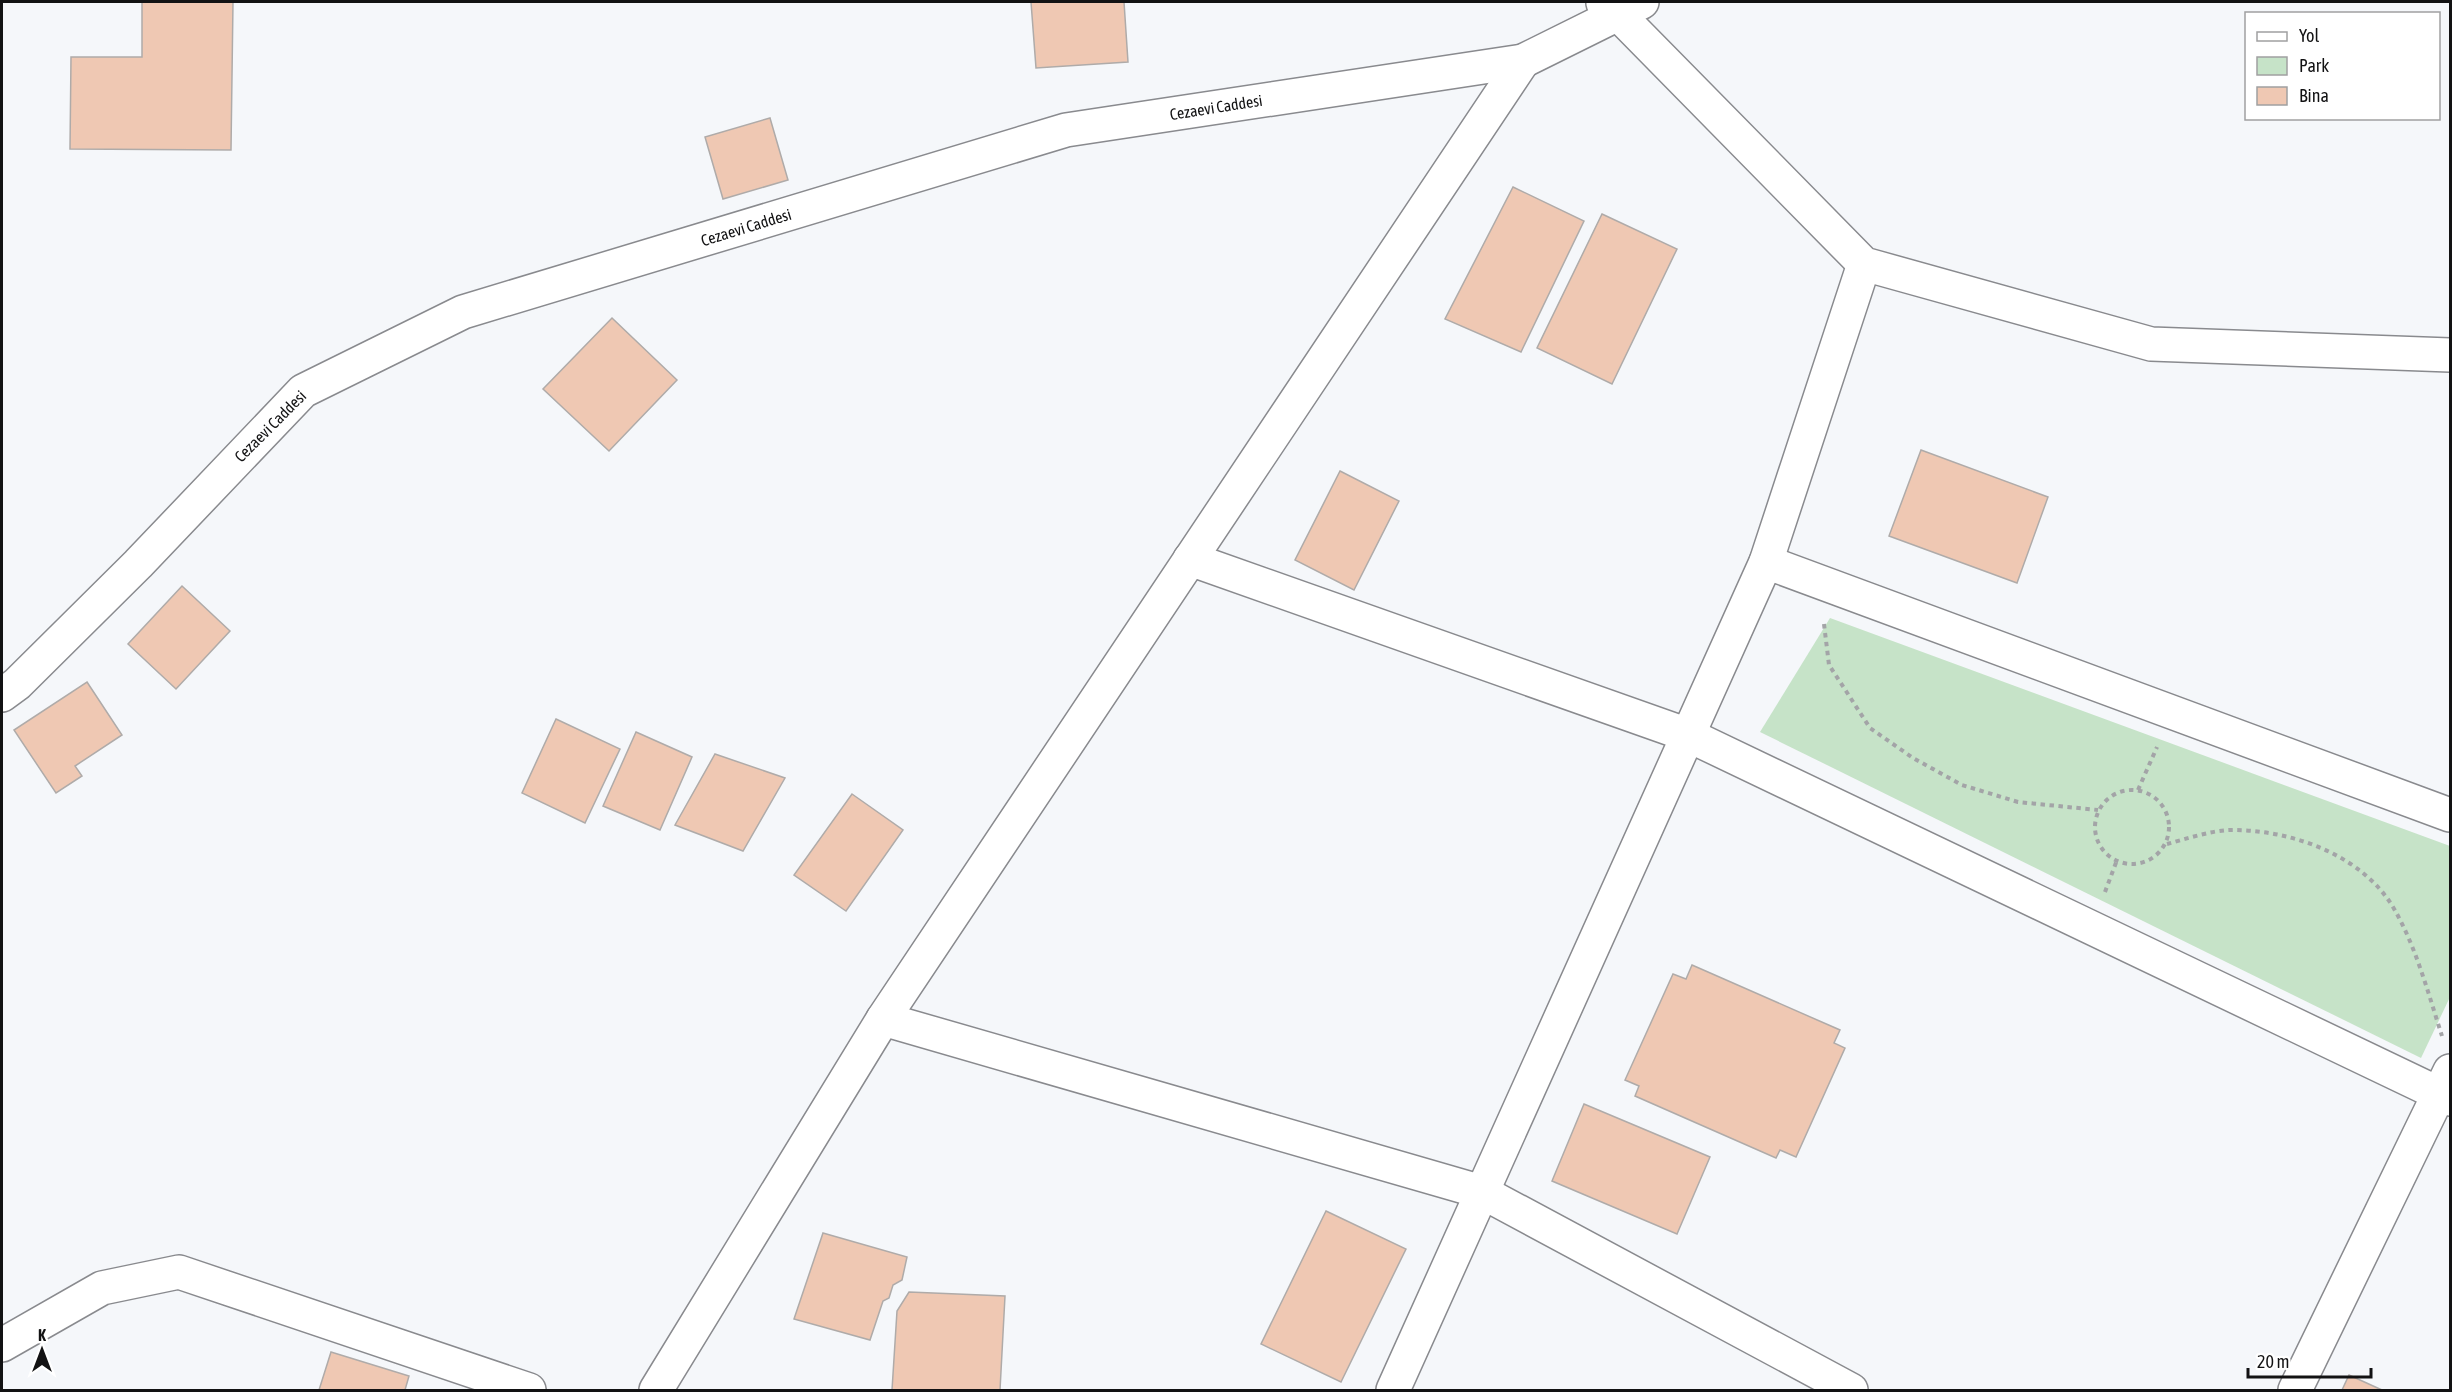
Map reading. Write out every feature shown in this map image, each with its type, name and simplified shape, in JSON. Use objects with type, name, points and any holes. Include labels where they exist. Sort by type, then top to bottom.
[{"type":"street","name":"Cezaevi Caddesi","points":[[2,695],[17,684],[138,564],[303,391],[463,312],[1065,130],[1523,61],[1620,6]]},
{"type":"street","points":[[1620,6],[1864,264],[2151,344],[2451,354]]},
{"type":"street","points":[[656,1390],[883,1019],[1523,61]]},
{"type":"street","points":[[1393,1390],[1766,562],[1864,264]]},
{"type":"street","points":[[1190,559],[1688,735],[2447,1078],[2295,1390]]},
{"type":"street","points":[[1766,562],[2451,815]]},
{"type":"street","points":[[883,1019],[1482,1192],[1851,1390]]},
{"type":"street","points":[[2,1345],[102,1288],[179,1272],[529,1390]]},
{"type":"path","points":[[1820,581],[1829,665],[1870,728],[1913,758],[1962,785],[2018,802],[2098,810]]},
{"type":"path","points":[[2138,790],[2173,712]]},
{"type":"path","points":[[2167,844],[2170,821],[2159,800],[2138,790],[2115,794],[2098,810],[2095,834],[2106,854],[2127,864],[2150,860],[2167,844],[2228,830],[2297,839],[2337,855],[2370,880],[2392,906],[2409,940],[2447,1078]]},
{"type":"green space","points":[[1830,618],[2450,846],[2450,997],[2421,1058],[1760,732]]},
{"type":"building","points":[[142,2],[233,2],[231,150],[70,149],[71,57],[142,57]]},
{"type":"building","points":[[1031,2],[1124,2],[1128,62],[1036,68]]},
{"type":"building","points":[[770,118],[788,180],[723,199],[705,137]]},
{"type":"building","points":[[1513,187],[1584,221],[1521,352],[1445,319]]},
{"type":"building","points":[[1602,214],[1677,249],[1612,384],[1537,348]]},
{"type":"building","points":[[612,318],[677,380],[609,451],[543,389]]},
{"type":"building","points":[[1921,450],[2048,497],[2017,583],[1889,536]]},
{"type":"building","points":[[1340,471],[1399,501],[1354,590],[1295,560]]},
{"type":"building","points":[[182,586],[230,631],[176,689],[128,644]]},
{"type":"building","points":[[87,682],[122,735],[75,766],[82,776],[56,793],[14,730]]},
{"type":"building","points":[[556,719],[620,749],[585,823],[522,793]]},
{"type":"building","points":[[636,732],[692,757],[660,830],[603,806]]},
{"type":"building","points":[[715,754],[785,778],[743,851],[675,825]]},
{"type":"building","points":[[852,794],[903,830],[846,911],[794,875]]},
{"type":"building","points":[[1692,965],[1840,1030],[1834,1043],[1845,1048],[1796,1157],[1780,1150],[1776,1158],[1635,1096],[1639,1086],[1625,1080],[1673,974],[1686,979]]},
{"type":"building","points":[[1584,1104],[1710,1157],[1677,1234],[1552,1181]]},
{"type":"building","points":[[1326,1211],[1406,1249],[1341,1382],[1261,1344]]},
{"type":"building","points":[[823,1233],[907,1257],[902,1280],[893,1285],[889,1298],[883,1301],[870,1340],[794,1319]]},
{"type":"building","points":[[909,1292],[1005,1296],[1000,1390],[892,1390],[897,1311]]},
{"type":"building","points":[[331,1352],[409,1376],[405,1390],[319,1390]]},
{"type":"building","points":[[2349,1375],[2382,1390],[2342,1390]]}]
